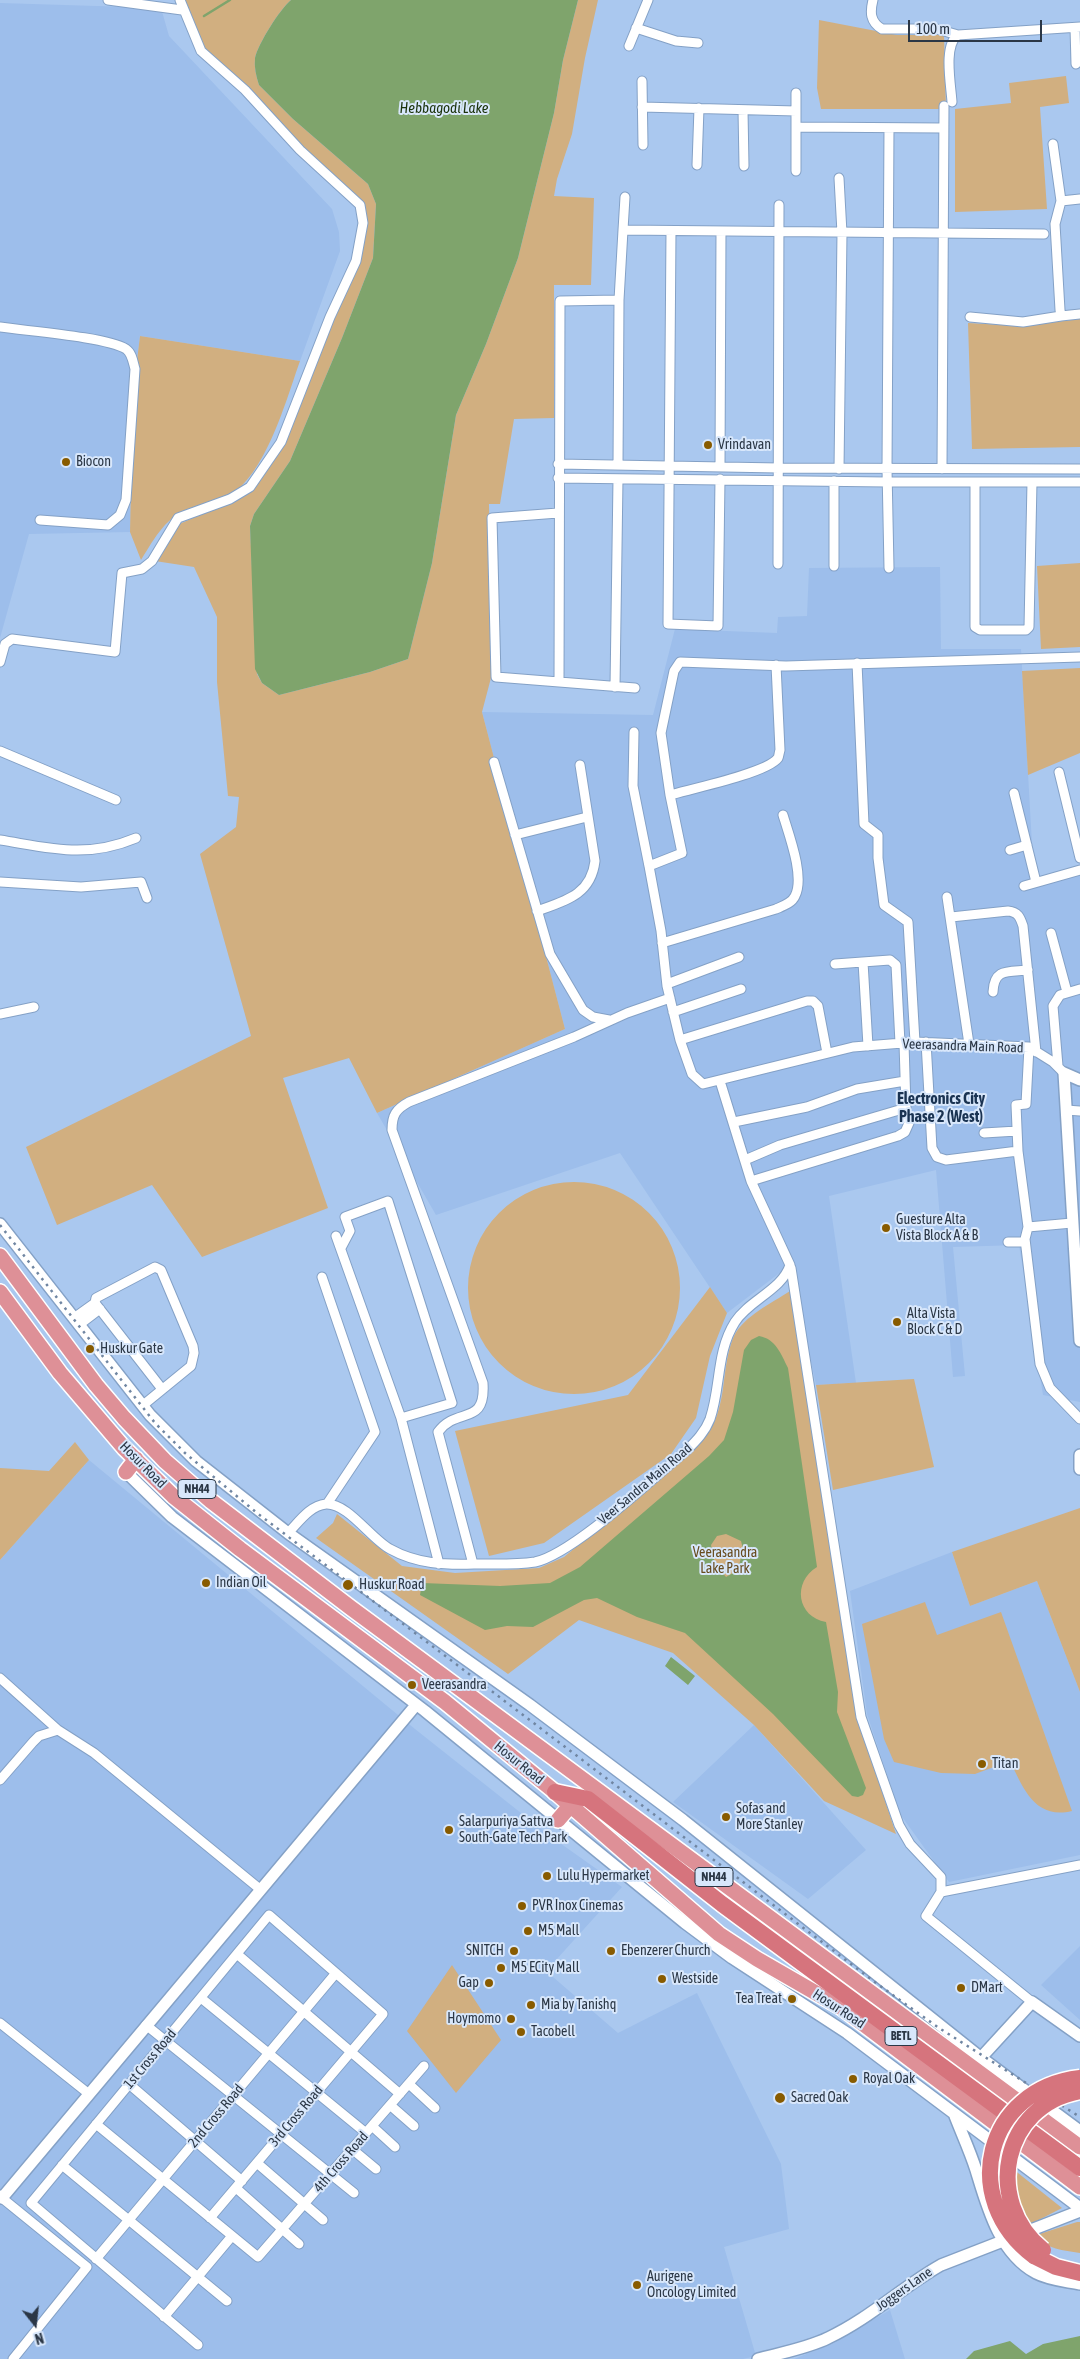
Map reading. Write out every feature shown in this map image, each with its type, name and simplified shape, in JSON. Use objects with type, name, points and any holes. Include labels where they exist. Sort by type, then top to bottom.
[{"type":"highway","name":"Hosur Road","points":[[0,1256],[96,1385],[165,1461],[218,1506],[440,1674],[977,2062],[1080,2147]]},
{"type":"highway","name":"Hosur Road","points":[[0,1292],[60,1373],[136,1459],[173,1496],[428,1689],[555,1792],[719,1934],[757,1959],[842,2008],[1080,2186]]},
{"type":"highway","points":[[126,1472],[136,1459]]},
{"type":"highway","points":[[428,1689],[440,1674]]},
{"type":"highway","name":"BETL","points":[[555,1792],[588,1799],[722,1904],[1080,2168]]},
{"type":"highway","points":[[558,1820],[570,1806]]},
{"type":"highway","points":[[1080,2078],[1041,2088],[1026,2099],[1004,2125],[991,2154],[988,2178],[999,2217],[1018,2244],[1038,2253],[1080,2262]]},
{"type":"highway","points":[[1080,2090],[1057,2098],[1032,2116],[1021,2130],[1010,2154],[1007,2182],[1013,2209],[1038,2253],[1056,2267],[1080,2273]]},
{"type":"street","points":[[108,0],[182,10]]},
{"type":"street","points":[[0,662],[5,644],[12,639],[115,652],[122,572],[142,569],[152,561],[178,518],[230,499],[250,488],[281,442],[327,326],[356,261],[363,222],[360,205],[300,150],[245,90],[201,51],[182,10],[180,0]]},
{"type":"street","points":[[629,46],[648,0]]},
{"type":"street","points":[[873,0],[870,12],[875,25],[882,29],[937,29],[958,35],[1077,27],[1076,64]]},
{"type":"street","points":[[636,28],[676,41],[698,43]]},
{"type":"street","points":[[942,469],[943,128],[948,104],[949,49],[953,38],[958,35]]},
{"type":"street","points":[[642,81],[643,145]]},
{"type":"street","points":[[796,93],[796,170]]},
{"type":"street","points":[[642,107],[796,111]]},
{"type":"street","points":[[697,165],[698,108]]},
{"type":"street","points":[[744,110],[744,166]]},
{"type":"street","points":[[796,127],[943,128]]},
{"type":"street","points":[[889,128],[887,469],[889,568]]},
{"type":"street","points":[[1053,144],[1061,201],[1055,224],[1061,316]]},
{"type":"street","points":[[839,178],[842,233],[839,469]]},
{"type":"street","points":[[618,465],[619,300],[625,197]]},
{"type":"street","points":[[1061,201],[1080,199]]},
{"type":"street","points":[[778,564],[779,205]]},
{"type":"street","points":[[623,230],[1044,234]]},
{"type":"street","points":[[671,231],[668,624],[718,626],[720,479]]},
{"type":"street","points":[[720,467],[721,231]]},
{"type":"street","points":[[558,682],[560,300],[619,300]]},
{"type":"street","points":[[970,318],[1023,322],[1080,314]]},
{"type":"street","points":[[0,327],[109,342],[126,349],[132,356],[135,369],[126,500],[120,515],[108,524],[40,520]]},
{"type":"street","points":[[558,464],[839,469],[1080,469]]},
{"type":"street","points":[[558,478],[1080,482]]},
{"type":"street","points":[[615,687],[618,479]]},
{"type":"street","points":[[834,481],[834,566]]},
{"type":"street","points":[[975,482],[975,627],[980,630],[1026,630],[1029,627],[1032,482]]},
{"type":"street","points":[[558,513],[492,518],[496,677],[635,688]]},
{"type":"street","points":[[649,866],[682,853],[670,795],[661,733],[674,671],[680,662],[776,665],[1080,657]]},
{"type":"street","points":[[857,663],[864,824],[878,835],[878,858],[884,905],[908,922],[915,1042]]},
{"type":"street","points":[[670,795],[751,773],[770,765],[778,758],[780,750],[776,665]]},
{"type":"street","points":[[634,732],[633,786],[649,866],[673,1012],[680,1040],[692,1074],[703,1084],[720,1081],[751,1181],[790,1265],[861,1717],[899,1825],[910,1844],[941,1877],[941,1892],[926,1916],[1032,2002],[1080,2036]]},
{"type":"street","points":[[0,751],[116,800]]},
{"type":"street","points":[[494,762],[550,954],[583,1010],[593,1018],[610,1020]]},
{"type":"street","points":[[537,911],[576,895],[588,883],[594,873],[595,861],[580,765]]},
{"type":"street","points":[[1059,772],[1080,858]]},
{"type":"street","points":[[1014,793],[1036,882]]},
{"type":"street","points":[[662,943],[776,909],[788,904],[795,897],[798,886],[797,865],[783,816]]},
{"type":"street","points":[[514,835],[587,817]]},
{"type":"street","points":[[0,840],[76,852],[110,846],[136,838]]},
{"type":"street","points":[[1010,850],[1027,845]]},
{"type":"street","points":[[1024,886],[1080,870]]},
{"type":"street","points":[[0,882],[80,887],[141,882],[147,898]]},
{"type":"street","points":[[947,897],[969,1044]]},
{"type":"street","points":[[951,918],[1014,911],[1020,916],[1023,926],[1033,1050],[1026,1104],[1016,1105],[1018,1151],[1028,1227],[1025,1242],[1042,1371],[1050,1388],[1080,1419]]},
{"type":"street","points":[[1050,933],[1067,992]]},
{"type":"street","points":[[667,984],[739,957]]},
{"type":"street","points":[[751,1181],[898,1136],[908,1128],[896,965],[890,960],[835,964]]},
{"type":"street","points":[[863,962],[868,1046]]},
{"type":"street","points":[[993,992],[996,976],[1001,973],[1028,970]]},
{"type":"street","points":[[673,1012],[741,989]]},
{"type":"street","points":[[1080,989],[1067,992],[1055,1000],[1053,1006],[1066,1110],[1080,1341]]},
{"type":"street","points":[[473,1564],[438,1432],[445,1423],[479,1409],[484,1399],[483,1383],[392,1130],[392,1120],[395,1112],[409,1102],[574,1037],[610,1020],[670,998]]},
{"type":"street","points":[[680,1040],[807,1001],[814,1001],[818,1006],[827,1053]]},
{"type":"street","points":[[0,1014],[34,1007]]},
{"type":"street","name":"Veerasandra Main Road","points":[[720,1081],[778,1064],[827,1053],[868,1046],[915,1042],[969,1044],[1033,1050],[1080,1080]]},
{"type":"street","points":[[926,1042],[932,1148],[936,1157],[946,1160],[1018,1151]]},
{"type":"street","points":[[734,1122],[807,1107],[857,1089],[905,1081]]},
{"type":"street","points":[[745,1160],[780,1145],[906,1108]]},
{"type":"street","points":[[1066,1110],[1080,1110]]},
{"type":"street","points":[[984,1133],[1017,1131]]},
{"type":"street","points":[[341,1248],[350,1231],[345,1216],[388,1201],[452,1402],[401,1418]]},
{"type":"street","points":[[1028,1227],[1072,1222]]},
{"type":"street","points":[[0,1224],[142,1406],[196,1461],[288,1534],[530,1705],[683,1820],[977,2062],[1080,2131]]},
{"type":"street","points":[[336,1236],[401,1418],[439,1564]]},
{"type":"street","points":[[1008,1242],[1025,1242]]},
{"type":"street","name":"Veer Sandra Main Road","points":[[327,1504],[342,1509],[389,1549],[425,1563],[456,1566],[473,1564],[501,1565],[536,1561],[553,1554],[586,1534],[687,1450],[702,1434],[710,1419],[722,1351],[736,1321],[786,1278],[790,1265]]},
{"type":"street","points":[[142,1406],[191,1366],[194,1353],[161,1270],[154,1267],[96,1298],[98,1306],[162,1389]]},
{"type":"street","points":[[288,1534],[313,1507],[327,1504],[375,1432],[322,1277]]},
{"type":"street","points":[[76,1322],[98,1306]]},
{"type":"street","points":[[1080,1455],[1080,1469]]},
{"type":"street","points":[[126,1472],[172,1516],[416,1705],[703,1937],[847,2033],[1080,2210]]},
{"type":"street","points":[[0,1678],[58,1730],[94,1753],[261,1890]]},
{"type":"street","points":[[13,2359],[87,2267],[1,2197],[416,1705]]},
{"type":"street","points":[[0,1780],[39,1736],[58,1730]]},
{"type":"street","points":[[941,1892],[1080,1865]]},
{"type":"street","name":"1st Cross Road","points":[[96,2259],[30,2203],[269,1915],[336,1974]]},
{"type":"street","points":[[237,1954],[400,2094]]},
{"type":"street","name":"2nd Cross Road","points":[[96,2259],[336,1974]]},
{"type":"street","name":"3rd Cross Road","points":[[210,2218],[383,2014],[336,1974]]},
{"type":"street","points":[[201,1998],[317,2092],[395,2147]]},
{"type":"street","points":[[977,2062],[1032,2002]]},
{"type":"street","points":[[0,2023],[89,2094]]},
{"type":"street","points":[[146,2025],[354,2193]]},
{"type":"street","name":"4th Cross Road","points":[[232,2236],[258,2258],[424,2066]]},
{"type":"street","points":[[129,2084],[196,2141],[299,2244]]},
{"type":"street","points":[[409,2084],[435,2108]]},
{"type":"street","points":[[390,2105],[414,2126]]},
{"type":"street","points":[[954,2115],[969,2150],[983,2194],[1004,2241],[1020,2261],[1036,2273],[1080,2284]]},
{"type":"street","points":[[96,2124],[232,2236],[164,2317]]},
{"type":"street","points":[[352,2149],[376,2169]]},
{"type":"street","points":[[257,2163],[323,2220]]},
{"type":"street","points":[[62,2165],[227,2301]]},
{"type":"street","name":"Joggers Lane","points":[[758,2359],[828,2339],[893,2299],[922,2276],[941,2265],[1080,2210]]},
{"type":"street","points":[[96,2259],[198,2345]]},
{"type":"shaded area","points":[[0,3],[161,8],[169,36],[332,209],[339,232],[340,251],[300,361],[140,336],[133,393],[130,532],[29,534],[0,638]]},
{"type":"shaded area","points":[[940,567],[941,649],[1021,649],[1034,880],[1080,868],[1080,1402],[1043,1395],[1019,1245],[953,1247],[965,1376],[953,1377],[936,1170],[829,1196],[856,1383],[816,1385],[790,1265],[727,1313],[620,1153],[436,1215],[377,1113],[565,1029],[482,712],[653,715],[675,629],[777,633],[778,617],[807,616],[809,568]]},
{"type":"shaded area","points":[[89,1460],[415,1729],[550,1836],[622,1887],[546,1971],[618,2033],[697,1993],[781,2164],[789,2229],[724,2247],[756,2356],[743,2359],[0,2359],[0,1560]]},
{"type":"shaded area","name":"Titan","points":[[952,1552],[970,1606],[1037,1581],[1080,1692],[1080,1855],[949,1882],[900,1814],[867,1714],[850,1591]]},
{"type":"shaded area","points":[[754,1725],[866,1850],[808,1899],[673,1802]]},
{"type":"shaded area","points":[[1080,1946],[1080,2020],[1041,1985]]},
{"type":"shaded area","points":[[890,2310],[905,2359],[794,2359],[829,2345]]},
{"type":"green space","points":[[185,0],[291,0],[276,19],[257,52],[255,65],[259,85],[293,119],[368,184],[376,204],[373,258],[342,338],[290,461],[254,514],[250,526],[257,674],[262,683],[279,695],[370,672],[408,659],[432,563],[456,415],[486,344],[518,258],[554,113],[563,60],[578,0],[598,0],[585,58],[572,134],[557,179],[554,196],[594,198],[591,285],[554,285],[554,418],[514,419],[500,504],[489,504],[492,674],[482,712],[565,1029],[377,1113],[349,1058],[283,1078],[328,1208],[202,1257],[152,1185],[57,1225],[26,1147],[251,1036],[200,854],[236,827],[239,797],[228,796],[217,682],[217,617],[194,567],[155,561],[177,525],[246,495],[264,475],[287,437],[366,225],[363,202],[307,153],[200,44],[187,11]]},
{"type":"green space","points":[[819,20],[897,35],[944,35],[946,109],[821,109],[817,88]]},
{"type":"green space","points":[[1066,76],[1069,103],[1040,107],[1047,209],[955,212],[955,109],[1011,103],[1009,83]]},
{"type":"green space","points":[[1080,319],[1080,447],[972,449],[968,323],[1022,326]]},
{"type":"green space","points":[[140,336],[300,361],[273,436],[253,472],[241,487],[227,497],[193,507],[169,521],[162,528],[141,560],[130,532],[133,393]]},
{"type":"green space","points":[[1080,563],[1080,647],[1041,649],[1037,566]]},
{"type":"green space","points":[[1080,668],[1080,753],[1028,775],[1022,671]]},
{"type":"green space","points":[[564,1182],[584,1182],[605,1186],[624,1194],[649,1213],[662,1229],[672,1247],[678,1267],[680,1288],[678,1309],[672,1329],[662,1347],[649,1363],[624,1382],[605,1390],[584,1394],[564,1394],[543,1390],[524,1382],[507,1370],[492,1355],[480,1338],[472,1319],[468,1298],[468,1278],[472,1257],[480,1238],[492,1221],[507,1206],[524,1194],[543,1186]]},
{"type":"green space","points":[[710,1287],[727,1313],[710,1356],[696,1418],[671,1454],[544,1543],[489,1556],[455,1431],[628,1395]]},
{"type":"green space","name":"Veerasandra Lake Park","points":[[790,1291],[858,1718],[896,1834],[824,1801],[754,1725],[673,1653],[579,1620],[508,1674],[316,1538],[333,1523],[337,1514],[402,1566],[455,1573],[539,1568],[564,1557],[691,1452],[703,1439],[717,1415],[728,1355],[734,1336],[751,1316]]},
{"type":"green space","points":[[914,1379],[934,1467],[833,1490],[816,1385]]},
{"type":"green space","points":[[75,1442],[89,1460],[0,1560],[0,1468],[49,1471]]},
{"type":"green space","points":[[1080,1508],[1080,1692],[1037,1581],[970,1606],[952,1552]]},
{"type":"green space","points":[[925,1602],[937,1635],[1001,1612],[1072,1811],[1059,1813],[1049,1811],[1032,1800],[1010,1761],[975,1774],[941,1773],[894,1762],[884,1739],[862,1624]]},
{"type":"green space","points":[[452,1965],[501,2040],[456,2093],[407,2031]]},
{"type":"green space","points":[[1013,2169],[1062,2208],[1027,2226],[1022,2218]]},
{"type":"green space","points":[[1080,2222],[1080,2253],[1062,2250],[1045,2244],[1036,2235]]},
{"type":"water","name":"Hebbagodi Lake","points":[[291,0],[578,0],[563,60],[554,113],[518,258],[486,344],[456,415],[432,563],[408,659],[370,672],[279,695],[262,683],[255,669],[250,526],[254,514],[290,461],[342,338],[373,258],[376,204],[368,184],[293,119],[259,85],[255,65],[257,52],[276,19]]},
{"type":"water","name":"Veerasandra Lake Park","points":[[759,1336],[770,1340],[777,1348],[788,1368],[817,1567],[809,1573],[804,1581],[801,1598],[809,1613],[816,1619],[826,1622],[838,1692],[837,1712],[866,1788],[863,1795],[858,1797],[852,1796],[773,1714],[685,1633],[637,1617],[597,1598],[584,1600],[533,1627],[507,1626],[485,1630],[420,1595],[422,1583],[500,1586],[550,1583],[580,1567],[709,1456],[724,1440],[733,1412],[744,1350],[751,1340]],"holes":[[[726,1534],[741,1541],[743,1549],[738,1570],[726,1577],[715,1564],[711,1545],[717,1536]]]},
{"type":"water","points":[[671,1657],[695,1676],[688,1685],[665,1666]]},
{"type":"water","points":[[1080,2336],[1080,2359],[966,2359],[974,2351],[1010,2341],[1026,2354],[1043,2344]]},
{"type":"waterway","points":[[204,16],[230,0]]},
{"type":"railway","points":[[0,1225],[155,1423],[185,1453],[257,1513],[876,1983],[939,2028],[1080,2117]]},
{"type":"place","name":"Vrindavan","points":[[708,445]]},
{"type":"place","name":"Biocon","points":[[66,462]]},
{"type":"place","name":"Guesture Alta Vista Block A & B","points":[[886,1228]]},
{"type":"place","name":"Alta Vista Block C & D","points":[[897,1322]]},
{"type":"place","name":"Huskur Gate","points":[[90,1349]]},
{"type":"place","name":"Indian Oil","points":[[206,1583]]},
{"type":"place","name":"Huskur Road","points":[[348,1585]]},
{"type":"place","name":"Veerasandra","points":[[412,1685]]},
{"type":"place","name":"Titan","points":[[982,1764]]},
{"type":"place","name":"Sofas and More Stanley","points":[[726,1817]]},
{"type":"place","name":"Salarpuriya Sattva South-Gate Tech Park","points":[[449,1830]]},
{"type":"place","name":"Lulu Hypermarket","points":[[547,1876]]},
{"type":"place","name":"PVR Inox Cinemas","points":[[522,1906]]},
{"type":"place","name":"M5 Mall","points":[[528,1931]]},
{"type":"place","name":"SNITCH","points":[[514,1951]]},
{"type":"place","name":"Ebenzerer Church","points":[[611,1951]]},
{"type":"place","name":"M5 ECity Mall","points":[[501,1968]]},
{"type":"place","name":"Westside","points":[[662,1979]]},
{"type":"place","name":"Gap","points":[[489,1983]]},
{"type":"place","name":"DMart","points":[[961,1988]]},
{"type":"place","name":"Tea Treat","points":[[792,1999]]},
{"type":"place","name":"Mia by Tanishq","points":[[531,2005]]},
{"type":"place","name":"Hoymomo","points":[[511,2019]]},
{"type":"place","name":"Tacobell","points":[[521,2032]]},
{"type":"place","name":"Royal Oak","points":[[853,2079]]},
{"type":"place","name":"Sacred Oak","points":[[780,2098]]},
{"type":"place","name":"Aurigene Oncology Limited","points":[[637,2285]]},
{"type":"district","name":"Electronics City Phase 2 (West)","points":[[941,1108]]}]
